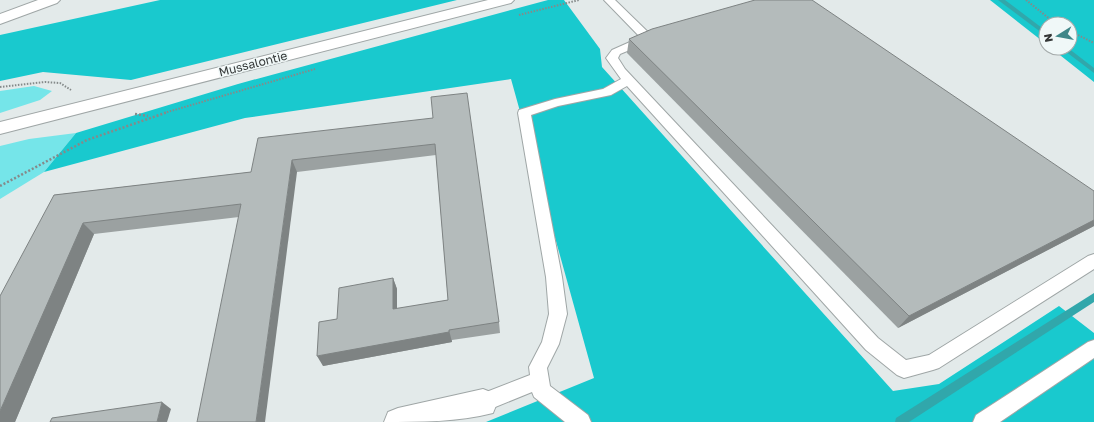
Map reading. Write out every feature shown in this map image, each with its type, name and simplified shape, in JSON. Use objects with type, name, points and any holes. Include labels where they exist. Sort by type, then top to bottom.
[{"type":"main road","points":[[0,19],[52,0]]},
{"type":"main road","name":"Mussalontie","points":[[0,128],[506,0]]},
{"type":"main road","points":[[398,422],[483,403]]},
{"type":"lane","points":[[608,0],[645,35],[645,40],[616,52],[612,58],[628,80],[872,344],[904,369],[932,362],[1094,261]]},
{"type":"lane","points":[[581,422],[541,391],[538,368],[550,344],[558,314],[554,278],[524,113],[555,103],[607,92],[628,80]]},
{"type":"lane","points":[[983,422],[1094,348]]},
{"type":"lane","points":[[483,403],[540,380]]},
{"type":"path","points":[[512,17],[579,0]]},
{"type":"path","points":[[1026,0],[1046,16]]},
{"type":"path","points":[[1078,35],[1094,43]]},
{"type":"path","points":[[0,186],[87,140],[149,116],[316,69]]},
{"type":"path","points":[[0,87],[45,82],[60,83],[75,92]]},
{"type":"path","points":[[132,113],[149,116]]},
{"type":"shaded area","points":[[160,0],[457,0],[131,80],[43,72],[0,81],[0,35]]},
{"type":"shaded area","points":[[548,0],[564,0],[600,49],[602,67],[893,391],[939,384],[1059,306],[1094,333],[1094,422],[486,422],[594,378],[511,79],[245,118],[44,172],[76,133],[238,84]]},
{"type":"shaded area","points":[[990,0],[1094,0],[1094,82],[1061,56],[1078,56],[1078,16],[1038,16],[1038,38]]},
{"type":"shaded area","points":[[34,86],[52,91],[40,100],[0,113],[0,91]]},
{"type":"shaded area","points":[[76,133],[44,172],[0,199],[0,146],[29,139]]},
{"type":"building","points":[[755,0],[812,0],[1094,191],[1094,220],[909,316],[629,39],[652,29]]},
{"type":"building","points":[[467,93],[499,322],[449,330],[449,332],[317,356],[319,322],[337,319],[339,288],[393,278],[393,309],[448,300],[435,144],[292,160],[256,422],[197,422],[241,204],[83,223],[0,411],[0,296],[54,195],[251,172],[258,138],[433,118],[431,97]]},
{"type":"building","points":[[162,402],[157,422],[50,422],[52,418]]},
{"type":"waterway","points":[[1001,0],[1038,28]]},
{"type":"waterway","points":[[1074,56],[1094,71]]},
{"type":"waterway","points":[[900,422],[1094,297]]}]
